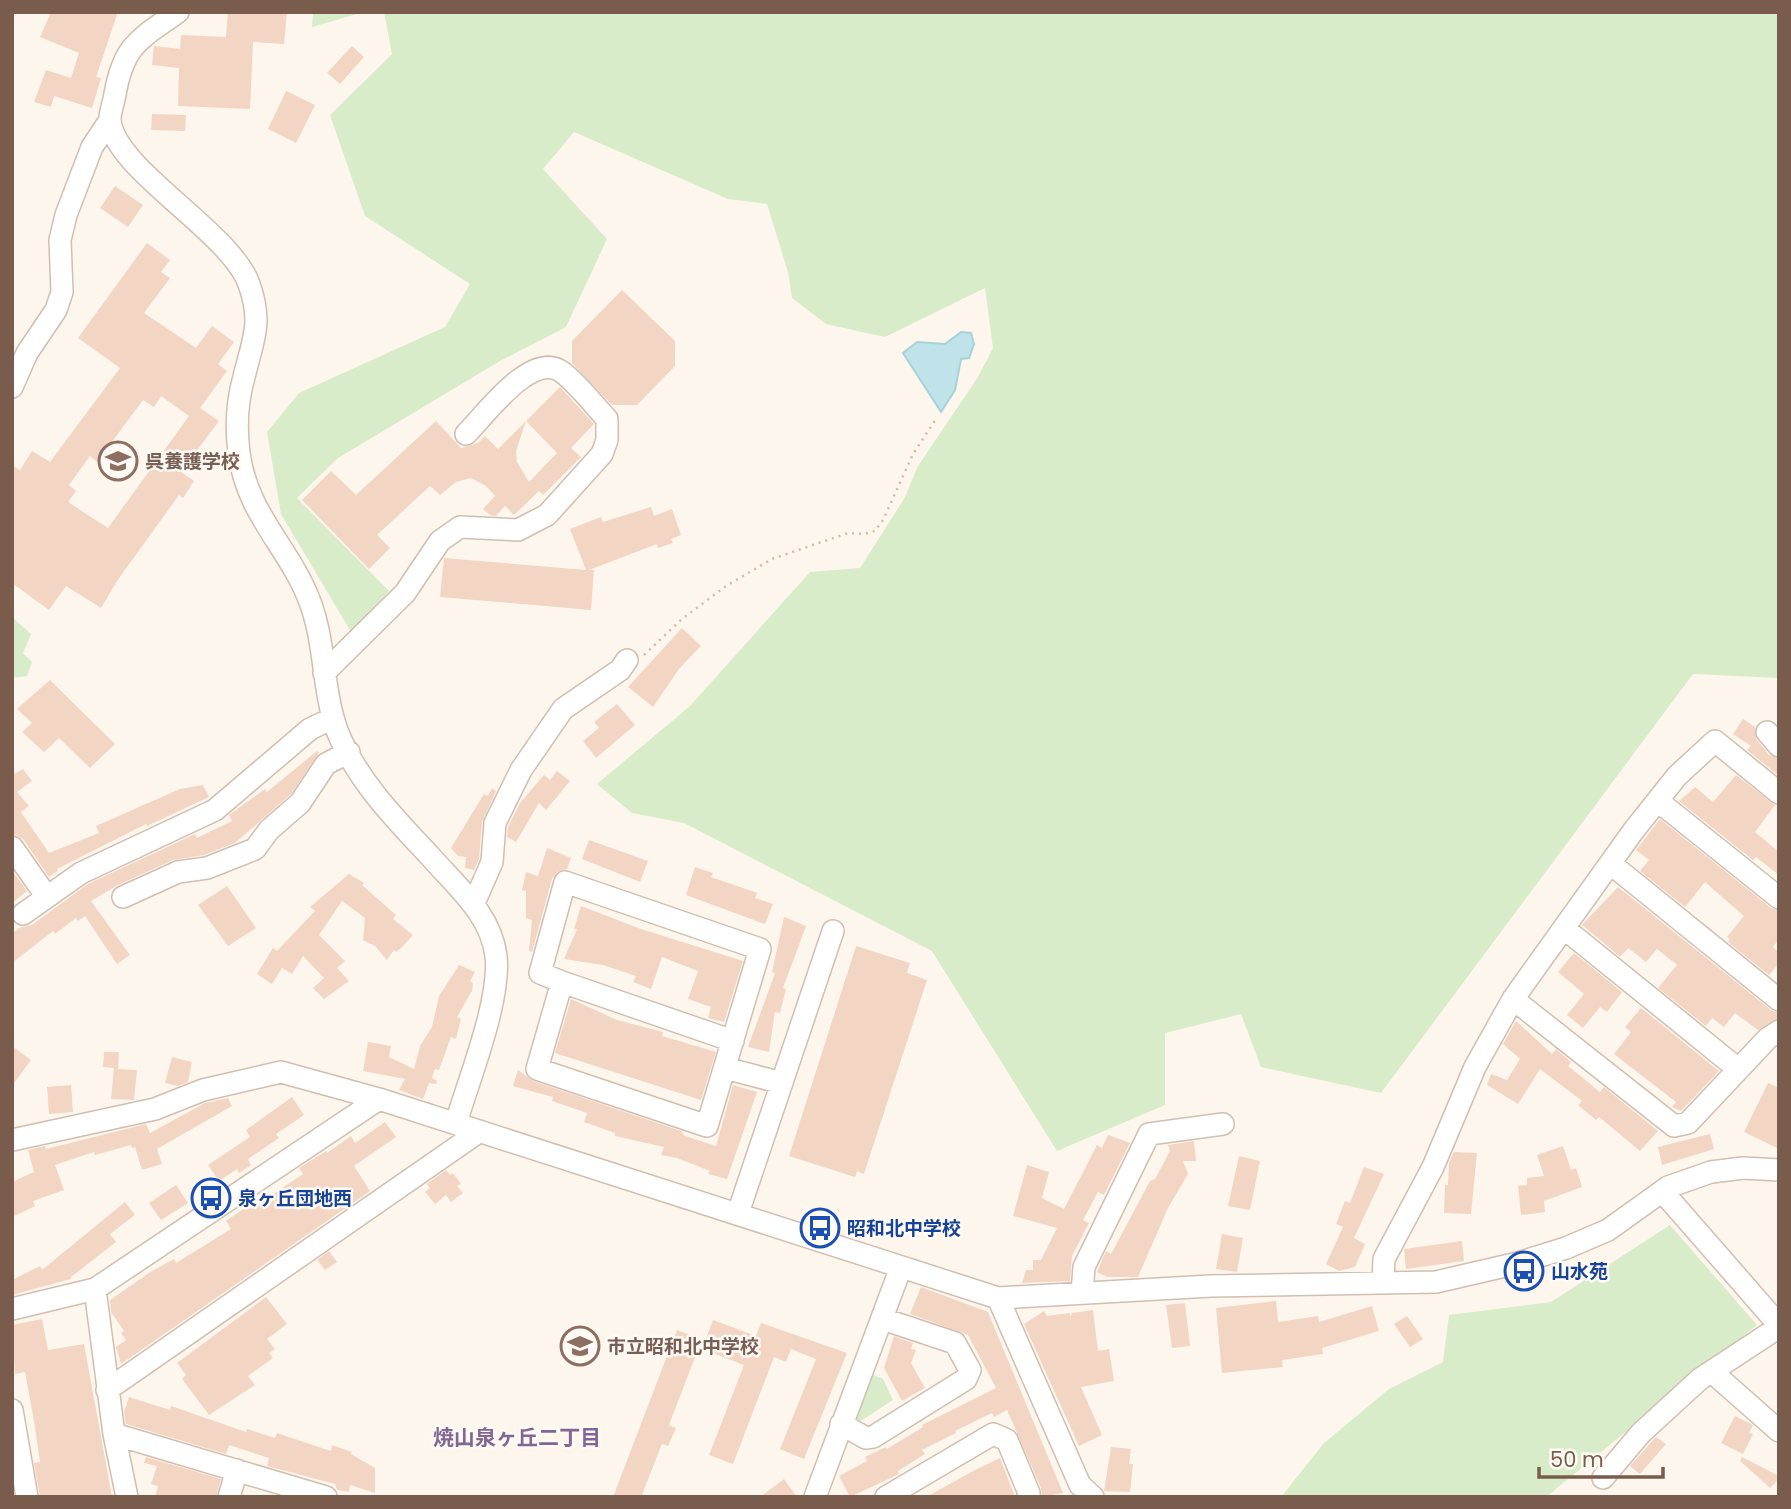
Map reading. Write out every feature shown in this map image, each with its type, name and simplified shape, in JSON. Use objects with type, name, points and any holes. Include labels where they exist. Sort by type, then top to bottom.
[{"type":"street","points":[[12,387],[27,353],[56,310],[62,292],[60,240],[66,215],[92,147],[110,120],[118,77],[128,52],[144,33],[172,14]]},
{"type":"street","points":[[110,120],[117,139],[134,163],[231,255],[248,280],[256,310],[256,340],[240,398],[239,454],[246,485],[261,521],[301,580],[312,606],[333,718],[349,752],[388,811],[474,903],[493,946],[495,986],[456,1124]]},
{"type":"street","points":[[324,673],[405,593],[440,541],[460,527],[518,530],[547,514],[602,454],[607,440],[607,419],[561,371],[546,366],[527,372],[466,434]]},
{"type":"street","points":[[474,903],[492,862],[495,823],[521,770],[563,709],[632,662]]},
{"type":"street","points":[[23,914],[81,873],[215,810],[310,729],[333,718]]},
{"type":"street","points":[[1383,1282],[1384,1259],[1433,1167],[1475,1068],[1513,999],[1677,776],[1715,741],[1779,793]]},
{"type":"street","points":[[123,897],[145,884],[178,872],[207,868],[255,849],[269,830],[300,803],[326,764],[349,752]]},
{"type":"street","points":[[1658,801],[1779,898]]},
{"type":"street","points":[[12,848],[47,897]]},
{"type":"street","points":[[1611,863],[1779,1000]]},
{"type":"street","points":[[562,982],[537,1069],[708,1126],[725,1068],[733,1041],[760,949],[565,883],[540,973],[733,1041]]},
{"type":"street","points":[[1565,929],[1738,1069]]},
{"type":"street","points":[[738,1213],[833,931]]},
{"type":"street","points":[[1513,999],[1674,1126],[1688,1123],[1738,1069],[1779,1031]]},
{"type":"street","points":[[725,1068],[782,1083]]},
{"type":"street","points":[[12,1140],[155,1109],[203,1090],[281,1072],[379,1099],[998,1298],[1211,1286],[1436,1282],[1518,1263],[1566,1248],[1608,1230],[1662,1191],[1711,1172],[1743,1168],[1779,1170]]},
{"type":"street","points":[[12,1309],[95,1289],[379,1099]]},
{"type":"street","points":[[1082,1293],[1084,1267],[1150,1134],[1223,1124]]},
{"type":"street","points":[[107,1390],[480,1131]]},
{"type":"street","points":[[1603,1478],[1642,1433],[1712,1372],[1779,1326],[1662,1191]]},
{"type":"street","points":[[821,1494],[841,1424],[901,1267]]},
{"type":"street","points":[[95,1289],[107,1390],[127,1497]]},
{"type":"street","points":[[998,1298],[1080,1485],[1093,1497]]},
{"type":"street","points":[[841,1424],[866,1438],[873,1437],[966,1379],[970,1370],[955,1343],[883,1319]]},
{"type":"street","points":[[1712,1372],[1779,1432]]},
{"type":"street","points":[[12,1410],[27,1497]]},
{"type":"street","points":[[114,1434],[326,1497]]},
{"type":"street","points":[[886,1497],[993,1434],[1007,1440],[1029,1493],[1028,1497]]},
{"type":"street","points":[[229,1497],[237,1471]]},
{"type":"path","points":[[632,662],[726,586],[772,559],[848,533],[864,534],[875,531],[883,520],[912,454],[936,419]]},
{"type":"green space","points":[[313,12],[364,12],[312,27]]},
{"type":"green space","points":[[384,12],[1779,12],[1779,678],[1693,674],[1381,1093],[1261,1067],[1241,1014],[1165,1033],[1165,1105],[1057,1151],[932,951],[684,823],[632,813],[597,784],[690,706],[810,572],[860,568],[904,499],[918,466],[978,377],[993,348],[985,288],[885,337],[826,324],[792,298],[788,272],[767,204],[728,199],[574,132],[543,169],[607,239],[566,327],[500,361],[338,458],[297,498],[389,591],[351,632],[281,514],[267,432],[299,393],[445,327],[470,284],[365,216],[330,115],[392,54]]},
{"type":"green space","points":[[12,617],[31,634],[23,653],[32,662],[27,676],[12,678]]},
{"type":"green space","points":[[1670,1225],[1757,1325],[1546,1497],[1281,1497],[1324,1443],[1389,1389],[1443,1362],[1449,1315],[1551,1302]]},
{"type":"green space","points":[[867,1372],[883,1379],[893,1400],[856,1424],[847,1417]]},
{"type":"water","points":[[961,332],[971,333],[974,344],[969,358],[961,359],[955,390],[941,412],[903,353],[917,342],[945,344]]},
{"type":"building","points":[[51,12],[118,12],[96,77],[101,78],[92,108],[54,96],[51,107],[34,102],[46,70],[71,78],[79,53],[40,37]]},
{"type":"building","points":[[228,12],[287,12],[284,44],[253,42],[250,109],[178,106],[179,68],[152,65],[154,46],[180,49],[181,35],[226,37]]},
{"type":"building","points":[[352,46],[364,57],[340,84],[327,73]]},
{"type":"building","points":[[286,91],[315,105],[296,143],[268,129]]},
{"type":"building","points":[[152,114],[186,115],[185,131],[151,130]]},
{"type":"building","points":[[115,186],[143,205],[128,227],[100,208]]},
{"type":"building","points":[[147,243],[170,260],[161,272],[170,278],[144,313],[196,348],[212,326],[234,342],[218,364],[227,371],[200,408],[219,421],[181,472],[194,481],[183,498],[179,495],[117,581],[101,608],[66,586],[49,610],[12,583],[12,465],[20,470],[32,451],[50,462],[120,368],[78,338]],"holes":[[[161,396],[189,416],[108,528],[68,502],[76,491],[69,485],[90,456],[97,462],[143,400],[154,407]]]},
{"type":"building","points":[[622,290],[675,341],[675,366],[637,405],[612,405],[572,363],[572,341]]},
{"type":"building","points":[[560,387],[594,424],[571,448],[581,457],[543,495],[539,491],[514,515],[505,506],[496,516],[483,509],[495,496],[486,486],[471,478],[456,482],[440,495],[430,486],[377,535],[390,548],[369,569],[302,500],[331,471],[356,495],[436,421],[461,448],[478,443],[485,436],[498,449]],"holes":[[[526,421],[557,453],[529,482],[517,462],[516,451]]]},
{"type":"building","points":[[651,507],[654,516],[672,509],[681,535],[671,539],[673,543],[658,548],[657,544],[589,570],[594,570],[591,610],[440,597],[444,558],[586,570],[570,529],[601,517],[603,522]]},
{"type":"building","points":[[682,628],[701,646],[679,669],[653,707],[628,687]]},
{"type":"building","points":[[50,680],[115,744],[90,768],[59,738],[44,752],[22,732],[32,723],[17,709]]},
{"type":"building","points":[[617,704],[635,725],[596,758],[583,741],[599,728],[594,722]]},
{"type":"building","points":[[1743,719],[1755,727],[1757,740],[1769,755],[1779,759],[1779,776],[1747,750],[1751,746],[1733,734]]},
{"type":"building","points":[[317,751],[319,753],[291,794],[235,843],[204,855],[173,860],[118,885],[91,901],[130,955],[117,964],[85,916],[78,921],[76,918],[55,934],[53,931],[12,963],[12,933],[21,927],[32,925],[88,884],[195,834],[197,838],[232,821],[229,815],[265,789],[267,792]]},
{"type":"building","points":[[23,769],[32,781],[17,792],[29,806],[21,812],[49,853],[99,833],[96,826],[180,789],[203,785],[209,797],[147,826],[146,824],[57,869],[58,871],[49,877],[23,839],[12,833],[12,775]]},
{"type":"building","points":[[557,771],[570,781],[546,810],[539,803],[516,842],[507,837],[508,827],[520,803],[544,775],[550,780]]},
{"type":"building","points":[[1736,775],[1775,805],[1755,832],[1779,852],[1779,875],[1756,857],[1753,860],[1679,801],[1695,787],[1713,802]]},
{"type":"building","points":[[492,788],[496,791],[482,822],[479,859],[474,870],[465,868],[466,857],[458,856],[451,848],[484,794],[488,796]]},
{"type":"building","points":[[1660,819],[1771,908],[1779,911],[1779,939],[1773,947],[1779,952],[1779,963],[1769,975],[1728,942],[1730,939],[1727,937],[1744,916],[1705,882],[1685,907],[1640,871],[1649,860],[1636,850]]},
{"type":"building","points":[[589,840],[648,861],[640,882],[582,859]]},
{"type":"building","points":[[547,848],[571,858],[567,869],[557,872],[552,879],[532,952],[529,951],[532,920],[526,918],[526,891],[522,890],[526,872],[538,876]]},
{"type":"building","points":[[695,867],[713,873],[711,877],[757,893],[755,898],[773,904],[765,924],[686,895]]},
{"type":"building","points":[[14,873],[27,891],[12,903],[12,875]]},
{"type":"building","points":[[349,874],[364,883],[362,885],[396,915],[393,919],[413,935],[397,952],[394,950],[387,960],[375,946],[363,940],[365,918],[342,901],[319,935],[345,961],[337,968],[349,981],[324,999],[313,988],[324,978],[303,956],[292,974],[282,968],[272,984],[257,974],[273,948],[277,951],[315,911],[310,907]]},
{"type":"building","points":[[227,886],[256,928],[228,946],[198,905]]},
{"type":"building","points":[[1618,887],[1771,1010],[1779,1013],[1778,1018],[1758,1030],[1735,1013],[1724,1027],[1712,1018],[1706,1026],[1658,988],[1677,965],[1657,949],[1646,962],[1628,948],[1620,957],[1582,925]]},
{"type":"building","points":[[581,906],[641,929],[743,961],[724,1022],[708,1018],[711,1007],[688,999],[698,971],[662,957],[651,989],[633,982],[636,976],[603,965],[564,959],[577,929],[574,929]]},
{"type":"building","points":[[784,917],[806,926],[783,988],[786,989],[780,1013],[775,1012],[769,1052],[748,1047],[775,973],[772,972]]},
{"type":"building","points":[[856,946],[910,963],[907,973],[927,980],[864,1174],[857,1171],[855,1177],[789,1156]]},
{"type":"building","points":[[1574,953],[1622,992],[1607,1012],[1600,1007],[1583,1028],[1567,1015],[1584,994],[1558,972]]},
{"type":"building","points":[[459,965],[475,972],[470,981],[473,983],[472,991],[457,1017],[461,1019],[456,1039],[451,1037],[439,1070],[435,1069],[432,1078],[437,1081],[436,1084],[429,1083],[423,1099],[399,1090],[405,1079],[363,1071],[368,1042],[391,1046],[389,1057],[414,1069],[420,1046],[432,1027],[439,996]]},
{"type":"building","points":[[571,999],[617,1020],[663,1032],[662,1036],[716,1052],[701,1100],[555,1053]]},
{"type":"building","points":[[1641,1008],[1719,1071],[1681,1111],[1672,1107],[1676,1102],[1614,1054],[1631,1032],[1625,1027]]},
{"type":"building","points":[[1516,1021],[1552,1054],[1556,1049],[1571,1062],[1568,1066],[1600,1092],[1604,1087],[1658,1131],[1640,1151],[1599,1117],[1596,1120],[1578,1105],[1582,1101],[1540,1069],[1518,1104],[1487,1085],[1491,1074],[1507,1080],[1520,1059],[1503,1044]]},
{"type":"building","points":[[12,1046],[31,1060],[12,1086]]},
{"type":"building","points":[[104,1052],[119,1052],[118,1069],[137,1070],[134,1100],[111,1099],[114,1068],[103,1067]]},
{"type":"building","points":[[172,1057],[192,1062],[188,1082],[178,1086],[165,1083]]},
{"type":"building","points":[[518,1070],[533,1081],[681,1131],[685,1136],[716,1146],[733,1085],[757,1092],[727,1179],[708,1174],[710,1171],[677,1158],[661,1155],[664,1147],[615,1136],[615,1133],[584,1122],[587,1113],[552,1101],[553,1097],[513,1086]]},
{"type":"building","points":[[1768,1083],[1779,1088],[1779,1149],[1744,1132]]},
{"type":"building","points":[[71,1085],[73,1112],[49,1114],[47,1087]]},
{"type":"building","points":[[292,1097],[304,1115],[276,1134],[279,1138],[248,1159],[251,1165],[239,1173],[237,1169],[219,1181],[208,1165],[250,1137],[246,1130]]},
{"type":"building","points":[[228,1098],[232,1106],[157,1149],[162,1164],[142,1170],[135,1147],[132,1148],[131,1145],[95,1155],[94,1152],[55,1165],[64,1190],[33,1201],[35,1206],[12,1217],[12,1182],[34,1172],[28,1150],[45,1146],[46,1149],[146,1124],[150,1133],[205,1103]]},
{"type":"building","points":[[385,1122],[396,1137],[354,1166],[370,1191],[121,1364],[116,1347],[126,1340],[121,1333],[124,1331],[111,1312],[110,1300],[152,1271],[174,1259],[176,1263],[231,1229],[226,1221],[249,1205],[251,1209],[303,1174],[299,1168],[351,1136],[355,1143]]},
{"type":"building","points":[[1710,1134],[1714,1149],[1662,1165],[1658,1147]]},
{"type":"building","points":[[1108,1135],[1130,1143],[1104,1195],[1098,1192],[1083,1220],[1089,1223],[1072,1256],[1070,1281],[1022,1283],[1026,1270],[1033,1270],[1033,1260],[1041,1260],[1057,1228],[1013,1216],[1027,1165],[1049,1172],[1042,1198],[1064,1209],[1097,1145],[1102,1148]]},
{"type":"building","points":[[1194,1141],[1196,1161],[1183,1161],[1188,1174],[1168,1208],[1138,1277],[1107,1277],[1097,1272],[1106,1251],[1111,1254],[1150,1181],[1155,1179],[1170,1151],[1168,1145]]},
{"type":"building","points":[[1563,1146],[1571,1170],[1576,1168],[1582,1187],[1544,1201],[1545,1212],[1521,1215],[1518,1186],[1527,1185],[1527,1178],[1544,1176],[1537,1155]]},
{"type":"building","points":[[1454,1152],[1477,1153],[1471,1214],[1444,1213],[1445,1185],[1448,1185],[1449,1162]]},
{"type":"building","points":[[1239,1156],[1260,1161],[1250,1210],[1228,1206]]},
{"type":"building","points":[[1364,1167],[1384,1174],[1354,1238],[1365,1244],[1355,1267],[1339,1271],[1326,1264],[1343,1227],[1336,1224],[1345,1201],[1350,1203]]},
{"type":"building","points":[[446,1170],[450,1175],[453,1173],[461,1184],[457,1186],[463,1193],[451,1202],[446,1195],[435,1204],[425,1192],[430,1188],[427,1184]]},
{"type":"building","points":[[176,1185],[188,1203],[161,1220],[149,1203]]},
{"type":"building","points":[[125,1202],[135,1215],[110,1234],[116,1242],[71,1279],[12,1295],[12,1280],[40,1266],[42,1270]]},
{"type":"building","points":[[1222,1234],[1243,1238],[1237,1272],[1216,1269]]},
{"type":"building","points":[[1462,1241],[1464,1261],[1406,1269],[1404,1249]]},
{"type":"building","points":[[329,1251],[337,1262],[325,1270],[317,1260]]},
{"type":"building","points":[[921,1287],[988,1312],[1063,1493],[1042,1497],[1041,1488],[1007,1410],[994,1417],[992,1413],[955,1431],[956,1433],[922,1450],[925,1454],[898,1471],[899,1474],[850,1497],[839,1476],[867,1461],[865,1457],[886,1447],[887,1449],[923,1427],[922,1425],[996,1388],[968,1335],[910,1314]]},
{"type":"building","points":[[266,1297],[287,1324],[267,1339],[275,1349],[269,1353],[273,1358],[248,1376],[255,1385],[209,1415],[182,1379],[186,1375],[177,1363]]},
{"type":"building","points":[[1276,1301],[1278,1322],[1318,1316],[1319,1322],[1372,1306],[1379,1331],[1322,1348],[1323,1354],[1282,1360],[1283,1367],[1222,1373],[1216,1308]]},
{"type":"building","points":[[1185,1303],[1190,1346],[1172,1348],[1166,1305]]},
{"type":"building","points":[[1093,1310],[1098,1351],[1109,1349],[1114,1381],[1081,1387],[1102,1435],[1079,1446],[1024,1324],[1044,1311],[1047,1316],[1070,1313],[1070,1317],[1072,1313]]},
{"type":"building","points":[[1407,1316],[1423,1339],[1410,1347],[1394,1324]]},
{"type":"building","points":[[42,1319],[48,1350],[84,1344],[112,1497],[40,1497],[34,1463],[40,1462],[34,1421],[25,1372],[15,1374],[12,1325]]},
{"type":"building","points":[[713,1320],[756,1336],[761,1323],[847,1353],[804,1459],[780,1449],[816,1359],[791,1349],[786,1362],[774,1357],[733,1464],[709,1455],[744,1365],[702,1349]]},
{"type":"building","points":[[677,1330],[702,1339],[669,1425],[676,1428],[668,1446],[662,1444],[641,1497],[613,1497]]},
{"type":"building","points":[[894,1336],[913,1343],[911,1349],[916,1350],[911,1363],[925,1388],[902,1401],[884,1368]]},
{"type":"building","points":[[129,1397],[170,1410],[171,1406],[246,1432],[247,1429],[275,1438],[277,1433],[331,1451],[332,1445],[352,1452],[351,1454],[375,1468],[375,1493],[350,1485],[349,1492],[337,1490],[335,1484],[267,1466],[269,1458],[229,1445],[226,1454],[126,1424],[124,1412]]},
{"type":"building","points":[[1735,1416],[1753,1425],[1749,1433],[1753,1434],[1743,1454],[1721,1443]]},
{"type":"building","points":[[1656,1437],[1666,1444],[1640,1474],[1630,1466]]},
{"type":"building","points":[[1111,1447],[1131,1449],[1129,1464],[1133,1464],[1130,1492],[1104,1491]]},
{"type":"building","points":[[146,1457],[221,1479],[216,1497],[155,1497],[158,1486],[151,1484],[157,1466],[144,1463]]},
{"type":"building","points":[[1742,1457],[1779,1476],[1779,1479],[1770,1488],[1740,1461]]},
{"type":"building","points":[[1000,1458],[1015,1497],[926,1497],[975,1470]]},
{"type":"building","points":[[784,1479],[797,1497],[760,1497]]},
{"type":"place","name":"呉養護学校","points":[[118,461]]},
{"type":"place","name":"泉ヶ丘団地西","points":[[211,1198]]},
{"type":"place","name":"昭和北中学校","points":[[820,1228]]},
{"type":"place","name":"山水苑","points":[[1524,1271]]},
{"type":"place","name":"市立昭和北中学校","points":[[580,1346]]},
{"type":"district","name":"焼山泉ヶ丘二丁目","points":[[517,1437]]}]
